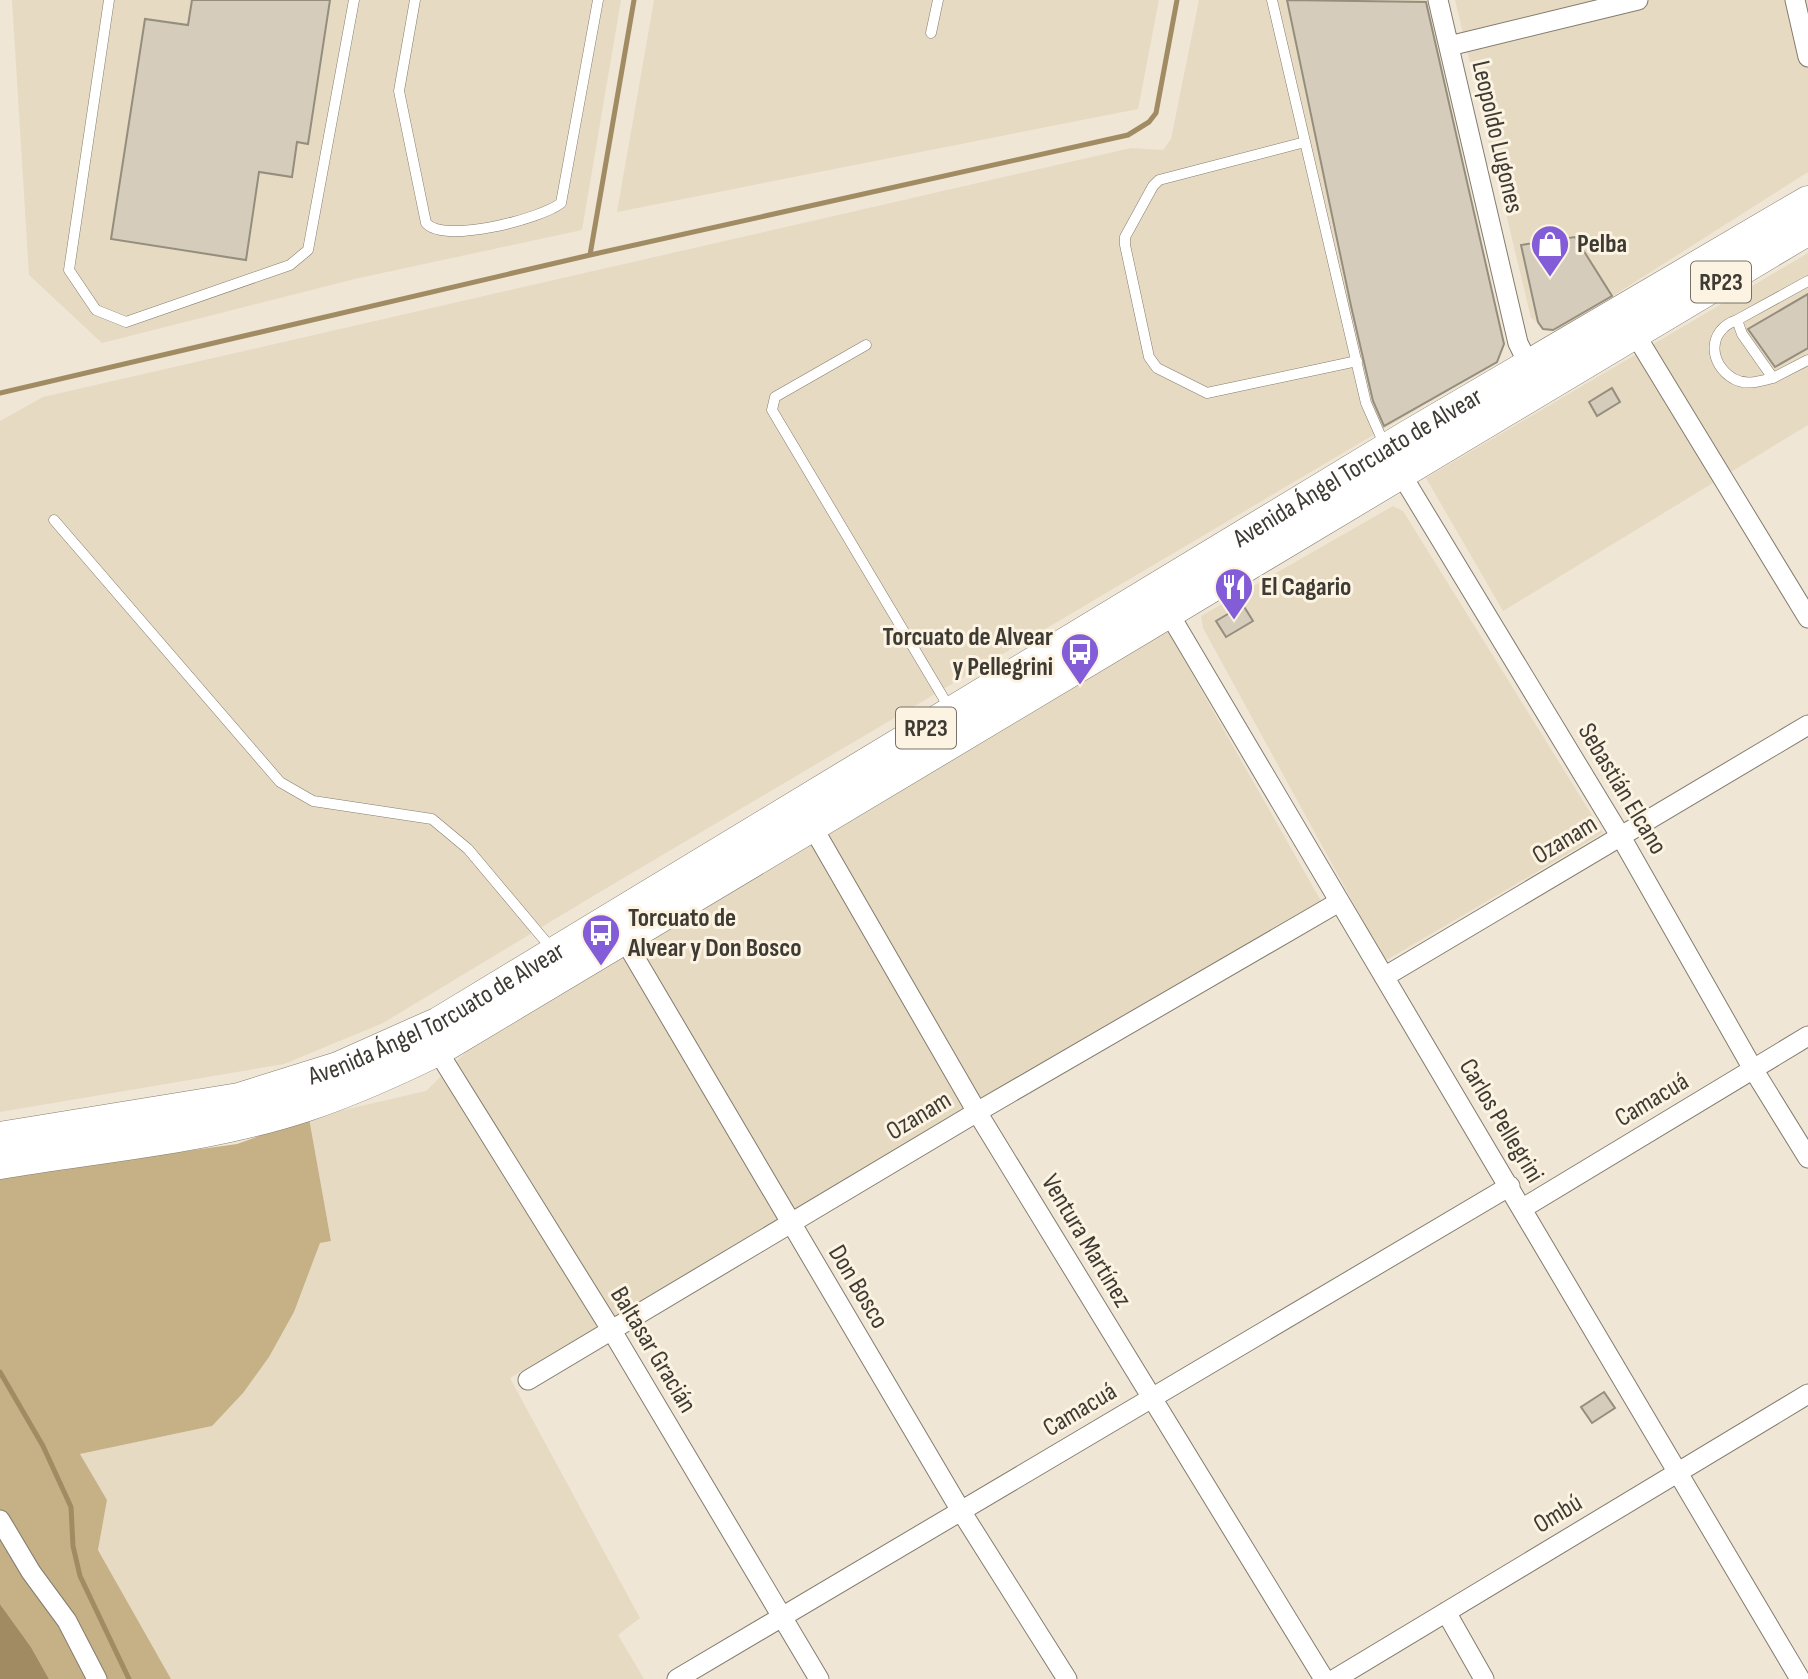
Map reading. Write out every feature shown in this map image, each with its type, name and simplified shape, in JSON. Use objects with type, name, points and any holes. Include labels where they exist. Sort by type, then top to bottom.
[{"type":"main road","name":"Avenida Ángel Torcuato de Alvear","points":[[1393,461],[1529,365],[1808,202]]},
{"type":"main road","name":"Avenida Ángel Torcuato de Alvear","points":[[0,1138],[217,1104],[306,1079],[427,1029],[554,952],[617,927],[812,826],[1162,602],[1393,461],[1635,334],[1808,229]]},
{"type":"main road","name":"Avenida Ángel Torcuato de Alvear","points":[[0,1163],[262,1118],[304,1106],[379,1078],[437,1050],[617,927],[952,713],[1162,602]]},
{"type":"street","name":"Leopoldo Lugones","points":[[1438,0],[1518,344],[1529,365]]},
{"type":"street","points":[[1449,46],[1638,0]]},
{"type":"street","points":[[1795,0],[1808,57]]},
{"type":"street","points":[[1635,334],[1808,618]]},
{"type":"street","name":"Sebastián Elcano","points":[[1393,461],[1621,837],[1753,1069],[1808,1158]]},
{"type":"street","name":"Carlos Pellegrini","points":[[1162,602],[1680,1472],[1800,1679]]},
{"type":"street","name":"Ozanam","points":[[1384,977],[1808,725]]},
{"type":"street","name":"Ventura Martínez","points":[[812,826],[1150,1399],[1324,1679]]},
{"type":"street","name":"Ozanam","points":[[528,1380],[978,1111],[1339,901]]},
{"type":"street","name":"Don Bosco","points":[[617,927],[961,1511],[1067,1679]]},
{"type":"street","name":"Camacuá","points":[[1523,1208],[1808,1037]]},
{"type":"street","name":"Baltasar Gracián","points":[[437,1050],[612,1331],[819,1679]]},
{"type":"street","name":"Camacuá","points":[[677,1679],[1510,1186]]},
{"type":"street","name":"Ombú","points":[[1335,1679],[1808,1394]]},
{"type":"street","points":[[0,1520],[31,1572],[67,1622],[97,1679]]},
{"type":"street","points":[[1446,1612],[1484,1679]]},
{"type":"lane","points":[[109,0],[69,270],[96,310],[126,322],[290,265],[308,250],[354,0]]},
{"type":"lane","points":[[415,0],[398,91],[426,223],[430,228],[459,234],[538,214],[561,203],[598,0]]},
{"type":"lane","points":[[931,33],[938,0]]},
{"type":"lane","points":[[1272,0],[1370,415],[1393,461]]},
{"type":"lane","points":[[1305,142],[1158,180],[1153,186],[1125,237],[1149,357],[1157,368],[1207,393],[1357,361]]},
{"type":"lane","points":[[1808,281],[1723,325],[1716,332],[1714,342],[1717,360],[1733,379],[1749,383],[1773,378],[1808,360]]},
{"type":"lane","points":[[1737,320],[1742,334],[1773,378]]},
{"type":"lane","points":[[866,345],[775,397],[772,410],[952,713]]},
{"type":"lane","points":[[54,520],[280,782],[313,800],[432,819],[468,849],[554,952]]},
{"type":"shaded area","points":[[12,0],[621,0],[582,230],[359,278],[102,343],[29,275]]},
{"type":"shaded area","points":[[654,0],[1159,0],[1138,109],[617,212]]},
{"type":"shaded area","points":[[1199,0],[1426,0],[1504,344],[1497,362],[383,1023],[284,1064],[0,1112],[0,421],[43,397],[1131,148],[1163,150],[1171,139]]},
{"type":"shaded area","points":[[1455,0],[1808,0],[1808,172],[1561,329],[1549,329],[1531,318]]},
{"type":"shaded area","points":[[1808,253],[1808,425],[1503,611],[1426,478]]},
{"type":"shaded area","points":[[1393,506],[1403,511],[1603,833],[1385,961],[1203,628],[1201,616]]},
{"type":"shaded area","points":[[1166,628],[1321,901],[510,1378],[640,1618],[618,1635],[644,1679],[171,1679],[98,1550],[107,1500],[80,1454],[212,1426],[269,1357],[294,1312],[320,1243],[331,1240],[309,1118],[426,1091],[473,1045]]},
{"type":"shaded area","points":[[309,1118],[331,1241],[320,1243],[294,1312],[269,1357],[243,1393],[212,1426],[80,1454],[107,1500],[98,1550],[171,1679],[49,1679],[31,1647],[0,1604],[0,1177],[237,1144]]},
{"type":"shaded area","points":[[0,1604],[31,1647],[49,1679],[0,1679]]},
{"type":"building","points":[[192,0],[330,0],[308,144],[297,142],[292,177],[259,172],[246,260],[111,239],[145,19],[188,25]]},
{"type":"building","points":[[1287,0],[1426,2],[1504,344],[1497,362],[1384,426],[1373,401],[1351,306]]},
{"type":"building","name":"Pelba","points":[[1575,237],[1612,296],[1553,330],[1543,329],[1538,322],[1521,245]]},
{"type":"building","points":[[1808,294],[1808,348],[1775,367],[1748,329]]},
{"type":"building","points":[[1612,388],[1620,402],[1597,416],[1589,402]]},
{"type":"building","name":"El Cagario","points":[[1243,605],[1253,621],[1226,637],[1216,621]]},
{"type":"building","points":[[1604,1392],[1615,1408],[1592,1423],[1581,1407]]},
{"type":"waterway","points":[[590,255],[634,0]]},
{"type":"waterway","points":[[0,393],[590,255],[1128,135],[1149,122],[1156,113],[1177,0]]},
{"type":"waterway","points":[[0,1372],[43,1446],[71,1507],[73,1546],[80,1576],[129,1679]]},
{"type":"place","name":"Pelba","points":[[1550,278]]},
{"type":"place","name":"El Cagario","points":[[1234,621]]},
{"type":"place","name":"Torcuato de Alvear y Pellegrini","points":[[1080,686]]},
{"type":"place","name":"Torcuato de Alvear y Don Bosco","points":[[601,967]]}]
